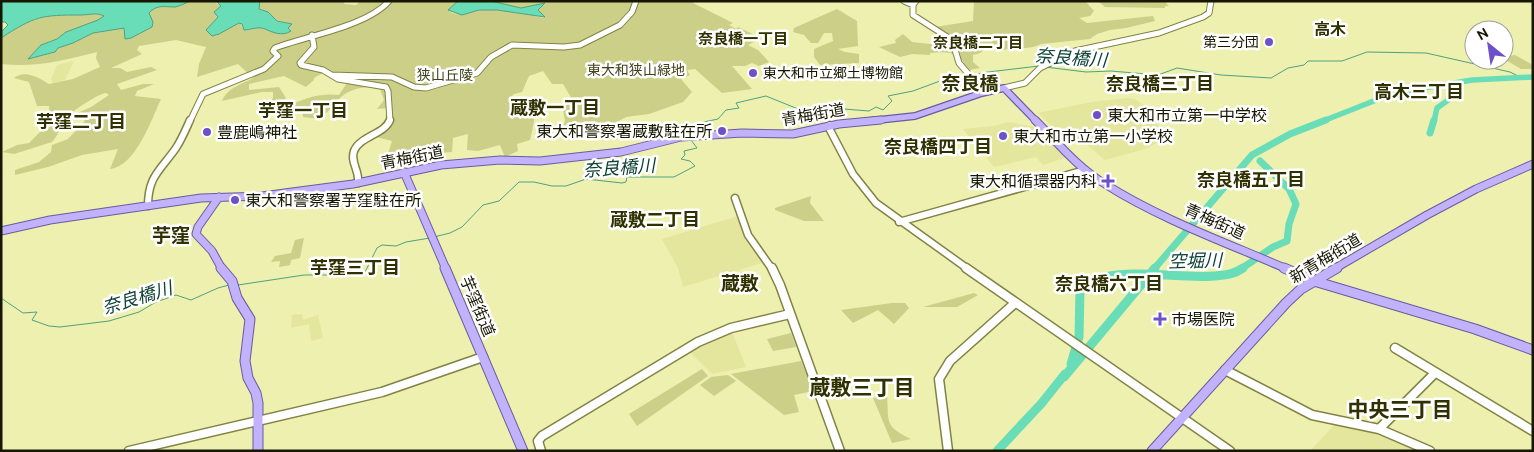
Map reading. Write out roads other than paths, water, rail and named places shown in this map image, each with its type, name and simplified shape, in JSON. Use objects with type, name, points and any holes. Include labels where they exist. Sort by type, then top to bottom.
[{"type":"main road","name":"青梅街道","points":[[1,231],[50,220],[148,206],[219,197],[262,196],[358,183],[446,164],[500,160],[540,161],[621,152],[673,138],[694,136],[739,133],[784,135],[830,125],[915,116],[984,92],[1004,88],[1085,170],[1113,190],[1182,224],[1314,281],[1470,328],[1533,350]]},
{"type":"main road","name":"新青梅街道","points":[[1152,451],[1290,298],[1314,281],[1434,211],[1533,164]]},
{"type":"main road","name":"芋窪街道","points":[[404,172],[524,451]]},
{"type":"main road","points":[[219,197],[198,227],[196,234],[212,251],[218,264],[234,285],[237,298],[250,320],[245,361],[248,378],[257,398],[258,451]]},
{"type":"street","points":[[148,206],[148,189],[152,179],[177,146],[201,96],[208,91],[270,66],[278,56],[273,51],[275,48],[362,19],[385,8],[388,1]]},
{"type":"street","points":[[332,75],[392,77],[414,87],[426,88],[476,73],[491,57],[512,45],[564,47],[580,45],[620,25],[632,12],[636,1]]},
{"type":"street","points":[[904,1],[914,3],[913,15],[915,18],[952,40],[956,46],[956,57],[984,92]]},
{"type":"street","points":[[1004,88],[1026,83],[1043,67],[1081,49],[1150,36],[1208,14],[1211,1]]},
{"type":"street","points":[[312,35],[314,47],[300,64],[340,79],[383,85],[388,92],[390,122],[368,136],[353,154],[359,171],[358,183]]},
{"type":"street","points":[[830,125],[830,130],[854,178],[869,197],[899,222],[1230,451]]},
{"type":"street","points":[[899,222],[1085,170]]},
{"type":"street","points":[[735,198],[745,229],[769,263],[780,285],[840,451]]},
{"type":"street","points":[[948,451],[940,384],[942,371],[950,361],[1015,303]]},
{"type":"street","points":[[541,451],[538,441],[542,436],[698,342],[731,328],[790,314]]},
{"type":"street","points":[[1394,348],[1533,430]]},
{"type":"street","points":[[129,451],[382,392],[484,358]]},
{"type":"street","points":[[1225,370],[1312,415],[1379,429],[1430,451]]},
{"type":"street","points":[[1379,429],[1435,373]]},
{"type":"waterway","name":"奈良橋川","points":[[1045,67],[1086,72],[1111,71],[1158,75],[1177,68],[1221,75],[1271,78],[1288,68],[1304,65],[1308,61],[1342,61],[1367,52],[1426,53],[1510,72],[1520,77]]},
{"type":"waterway","name":"奈良橋川","points":[[974,78],[980,73],[1039,66]]},
{"type":"waterway","name":"空堀川","points":[[1323,121],[1394,93],[1472,80],[1533,77]]},
{"type":"waterway","name":"奈良橋川","points":[[697,133],[701,127],[699,123],[718,119],[726,110],[739,108],[736,103],[766,96],[803,111],[831,108],[869,111],[876,107],[883,110],[892,101],[888,96],[913,91],[940,81],[970,79]]},
{"type":"waterway","name":"空堀川","points":[[1434,121],[1437,108],[1454,96],[1455,86],[1459,83]]},
{"type":"waterway","name":"空堀川","points":[[1154,269],[1252,155],[1290,134],[1326,120]]},
{"type":"waterway","name":"空堀川","points":[[1430,133],[1434,120]]},
{"type":"waterway","name":"奈良橋川","points":[[434,237],[450,233],[462,227],[483,205],[499,201],[519,182],[566,186],[586,179],[622,183],[626,182],[627,177],[674,177],[695,166],[690,161],[681,159],[685,155],[684,151],[697,148],[691,140]]},
{"type":"waterway","name":"空堀川","points":[[1241,269],[1273,247],[1287,241],[1289,224],[1296,204],[1289,189],[1260,161]]},
{"type":"waterway","name":"奈良橋川","points":[[238,285],[304,275],[361,275],[365,272],[377,248],[382,245],[396,246],[406,242],[430,238]]},
{"type":"waterway","name":"空堀川","points":[[1150,274],[1155,268]]},
{"type":"waterway","name":"空堀川","points":[[1150,274],[1218,276],[1241,269]]},
{"type":"waterway","name":"空堀川","points":[[1071,364],[1079,337],[1080,290],[1092,282],[1107,277],[1124,274],[1150,274]]},
{"type":"waterway","name":"空堀川","points":[[1064,377],[1150,274]]},
{"type":"waterway","name":"奈良橋川","points":[[1,298],[23,313],[37,312],[32,320],[49,326],[60,327],[109,321],[139,312],[156,302],[176,295],[191,300],[229,285]]},
{"type":"waterway","name":"空堀川","points":[[997,451],[1041,404],[1065,374]]},
{"type":"place","name":"第三分団","points":[[1269,42]]},
{"type":"place","name":"東大和市立郷土博物館","points":[[753,73]]},
{"type":"place","name":"東大和市立第一中学校","points":[[1097,115]]},
{"type":"place","name":"東大和警察署蔵敷駐在所","points":[[722,131]]},
{"type":"place","name":"豊鹿嶋神社","points":[[207,132]]},
{"type":"place","name":"東大和市立第一小学校","points":[[1003,136]]},
{"type":"place","name":"東大和循環器内科","points":[[1108,181]]},
{"type":"place","name":"東大和警察署芋窪駐在所","points":[[235,200]]},
{"type":"place","name":"市場医院","points":[[1160,319]]},
{"type":"district","name":"高木","points":[[1330,29]]},
{"type":"district","name":"奈良橋一丁目","points":[[743,38]]},
{"type":"district","name":"奈良橋二丁目","points":[[978,42]]},
{"type":"district","name":"奈良橋","points":[[970,83]]},
{"type":"district","name":"奈良橋三丁目","points":[[1160,83]]},
{"type":"district","name":"高木三丁目","points":[[1419,91]]},
{"type":"district","name":"蔵敷一丁目","points":[[555,107]]},
{"type":"district","name":"芋窪一丁目","points":[[303,110]]},
{"type":"district","name":"芋窪二丁目","points":[[81,121]]},
{"type":"district","name":"奈良橋四丁目","points":[[938,146]]},
{"type":"district","name":"奈良橋五丁目","points":[[1251,179]]},
{"type":"district","name":"蔵敷二丁目","points":[[655,219]]},
{"type":"district","name":"芋窪","points":[[171,235]]},
{"type":"district","name":"芋窪三丁目","points":[[355,267]]},
{"type":"district","name":"蔵敷","points":[[740,283]]},
{"type":"district","name":"奈良橋六丁目","points":[[1109,283]]},
{"type":"district","name":"蔵敷三丁目","points":[[862,387]]},
{"type":"district","name":"中央三丁目","points":[[1400,409]]},
{"type":"park label","name":"東大和狭山緑地","points":[[636,70]]},
{"type":"park label","name":"狭山丘陵","points":[[445,75]]}]
